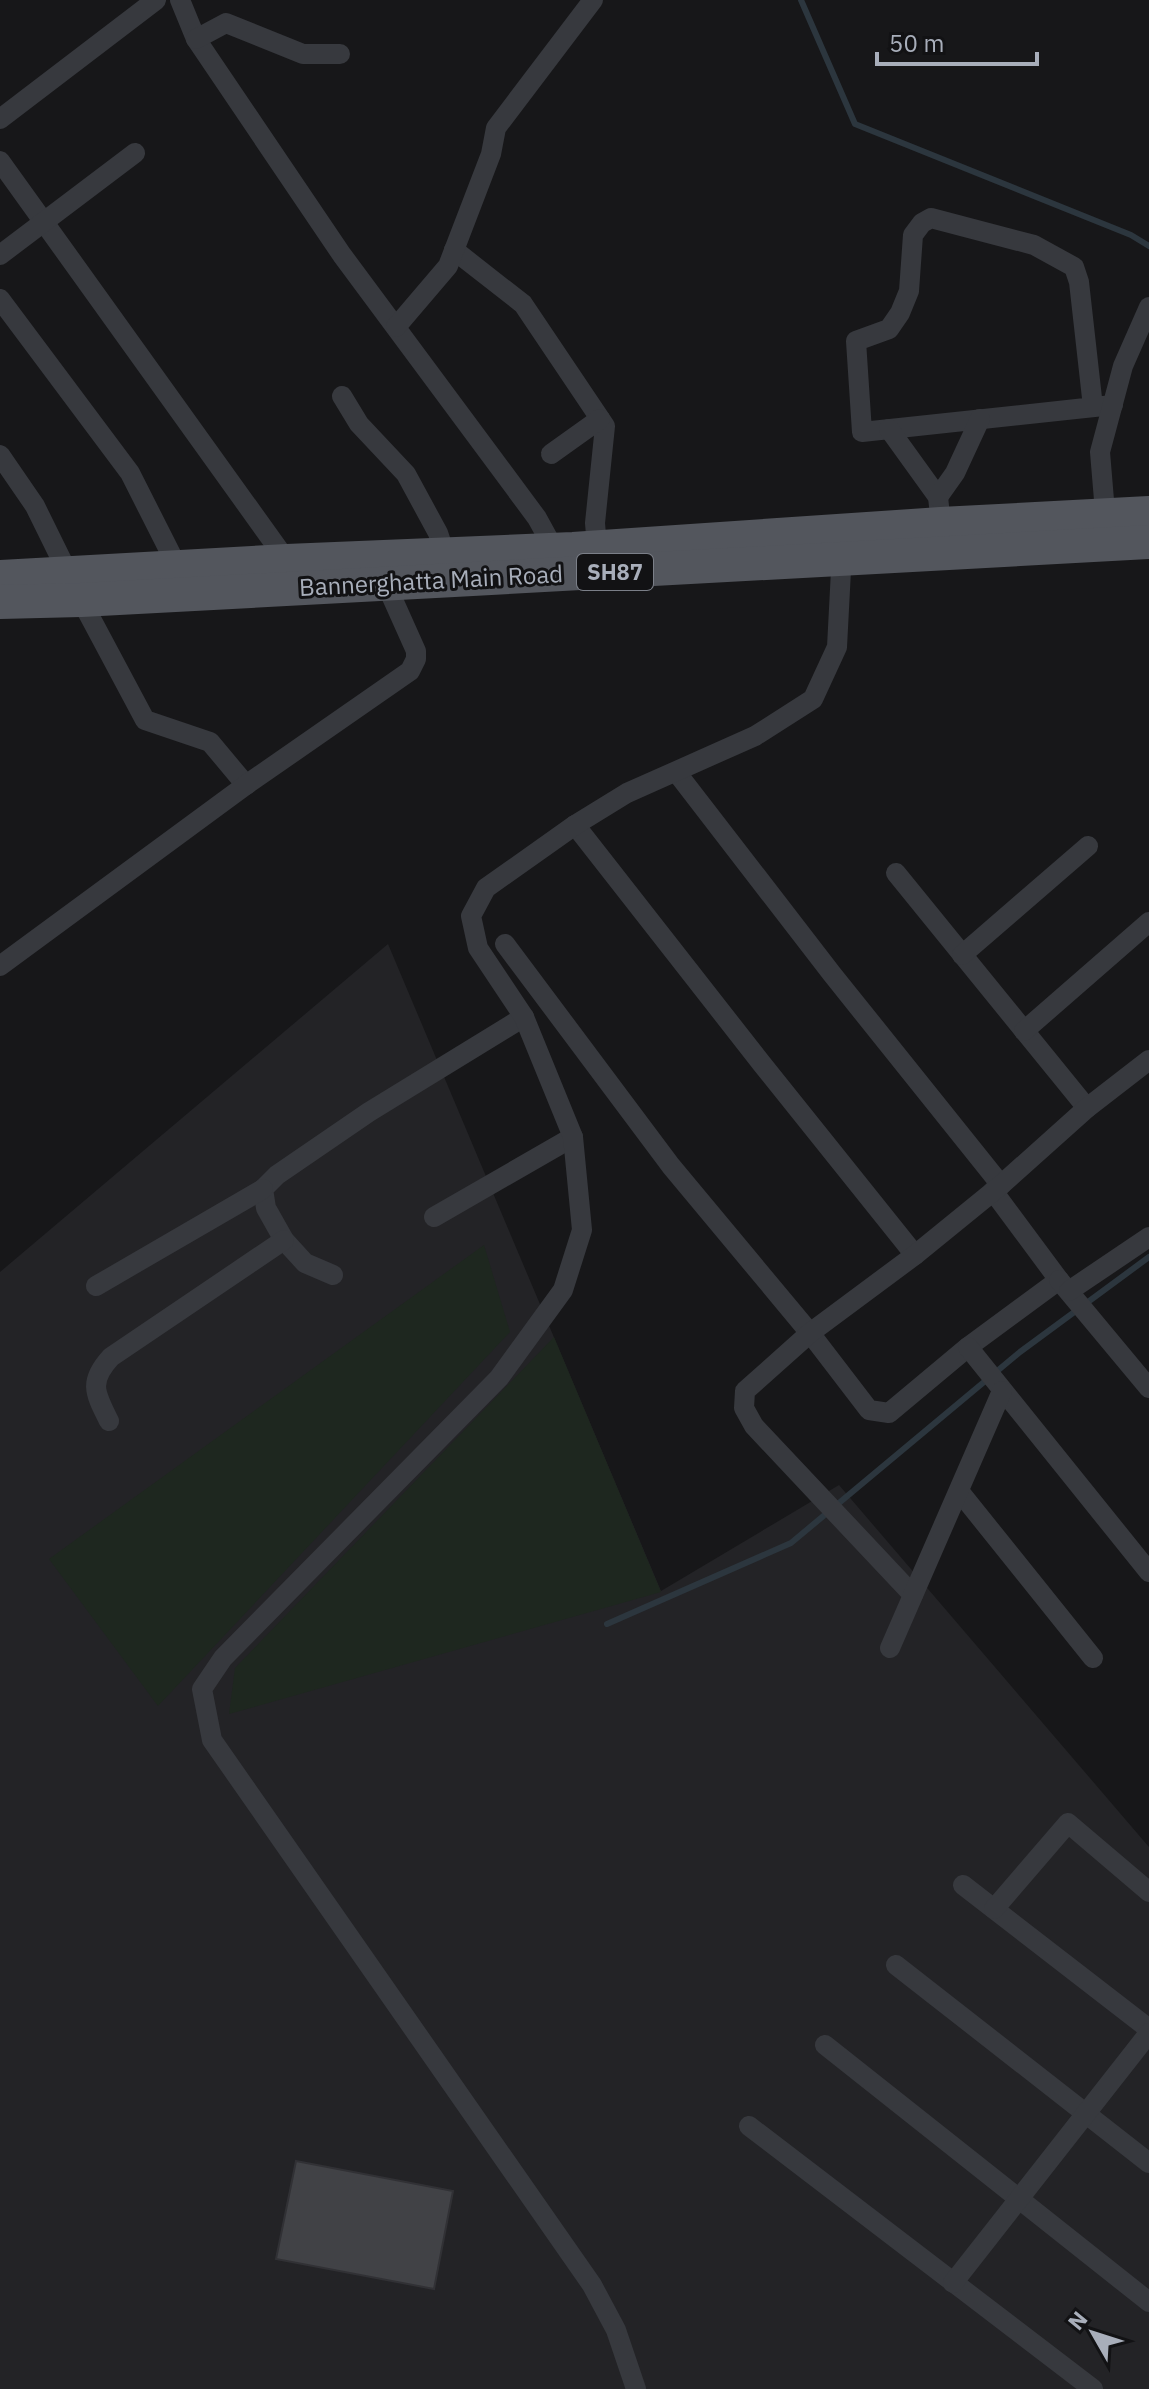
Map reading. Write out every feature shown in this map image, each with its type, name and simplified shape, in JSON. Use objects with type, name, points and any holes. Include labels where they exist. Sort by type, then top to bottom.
[{"type":"main road","points":[[0,577],[75,587],[178,568],[287,561],[445,554],[554,562],[597,547],[841,545],[939,511],[1106,530],[1149,513]]},
{"type":"main road","name":"Bannerghatta Main Road","points":[[0,602],[75,587],[386,584],[554,562],[1106,530],[1149,542]]},
{"type":"street","points":[[0,119],[156,0]]},
{"type":"street","points":[[180,0],[196,39],[342,255],[537,518],[554,562]]},
{"type":"street","points":[[396,327],[448,266],[491,154],[496,128],[593,0]]},
{"type":"street","points":[[196,39],[226,23],[303,54],[340,54]]},
{"type":"street","points":[[0,255],[135,153]]},
{"type":"street","points":[[0,161],[287,561]]},
{"type":"street","points":[[1103,406],[862,432],[856,341],[889,329],[900,313],[909,291],[913,235],[922,223],[931,218],[1034,245],[1074,267],[1103,406],[1100,452],[1106,530]]},
{"type":"street","points":[[454,250],[523,304],[605,426],[595,523],[597,547]]},
{"type":"street","points":[[0,299],[130,473],[178,568]]},
{"type":"street","points":[[1103,406],[1149,307]]},
{"type":"street","points":[[342,396],[359,424],[406,474],[438,533],[445,554]]},
{"type":"street","points":[[551,454],[600,419]]},
{"type":"street","points":[[939,511],[980,419]]},
{"type":"street","points":[[889,429],[939,511]]},
{"type":"street","points":[[0,455],[35,506],[145,720],[210,742],[246,785]]},
{"type":"street","points":[[636,2389],[616,2330],[592,2285],[212,1740],[202,1689],[223,1658],[499,1378],[563,1290],[582,1230],[573,1137],[524,1017],[478,948],[471,916],[486,888],[575,825],[627,793],[755,736],[813,699],[837,647],[841,545]]},
{"type":"street","points":[[0,966],[246,785],[410,671],[416,651],[386,584]]},
{"type":"street","points":[[677,773],[997,1188],[1064,1286],[1149,1388]]},
{"type":"street","points":[[575,825],[915,1255]]},
{"type":"street","points":[[962,955],[1088,846]]},
{"type":"street","points":[[896,873],[1087,1108]]},
{"type":"street","points":[[1024,1031],[1149,922]]},
{"type":"street","points":[[505,944],[671,1166],[810,1333],[869,1410],[889,1413],[968,1347],[1149,1237]]},
{"type":"street","points":[[96,1286],[263,1189],[277,1175],[369,1112],[524,1017]]},
{"type":"street","points":[[913,1595],[754,1426],[744,1408],[745,1391],[810,1333],[915,1255],[1087,1108],[1149,1060]]},
{"type":"street","points":[[434,1217],[573,1137]]},
{"type":"street","points":[[263,1189],[266,1208],[284,1240],[305,1263],[333,1275]]},
{"type":"street","points":[[109,1421],[95,1392],[102,1366],[284,1240]]},
{"type":"street","points":[[968,1347],[1149,1572]]},
{"type":"street","points":[[890,1648],[1002,1391]]},
{"type":"street","points":[[959,1491],[1093,1658]]},
{"type":"street","points":[[994,1909],[1068,1823],[1149,1892]]},
{"type":"street","points":[[953,2283],[1149,2031],[963,1885]]},
{"type":"street","points":[[896,1965],[1149,2163]]},
{"type":"street","points":[[825,2045],[1149,2302]]},
{"type":"street","points":[[749,2126],[1093,2389]]},
{"type":"shaded area","points":[[388,944],[661,1591],[839,1485],[1149,1847],[1149,2389],[0,2389],[0,1272]]},
{"type":"shaded area","points":[[484,1245],[510,1332],[158,1706],[49,1559]]},
{"type":"shaded area","points":[[554,1337],[661,1592],[229,1714],[235,1668]]},
{"type":"building","points":[[296,2161],[453,2191],[434,2289],[276,2259]]},
{"type":"waterway","points":[[801,0],[855,124],[1131,235],[1149,246]]},
{"type":"waterway","points":[[607,1624],[791,1543],[1020,1352],[1149,1257]]}]
